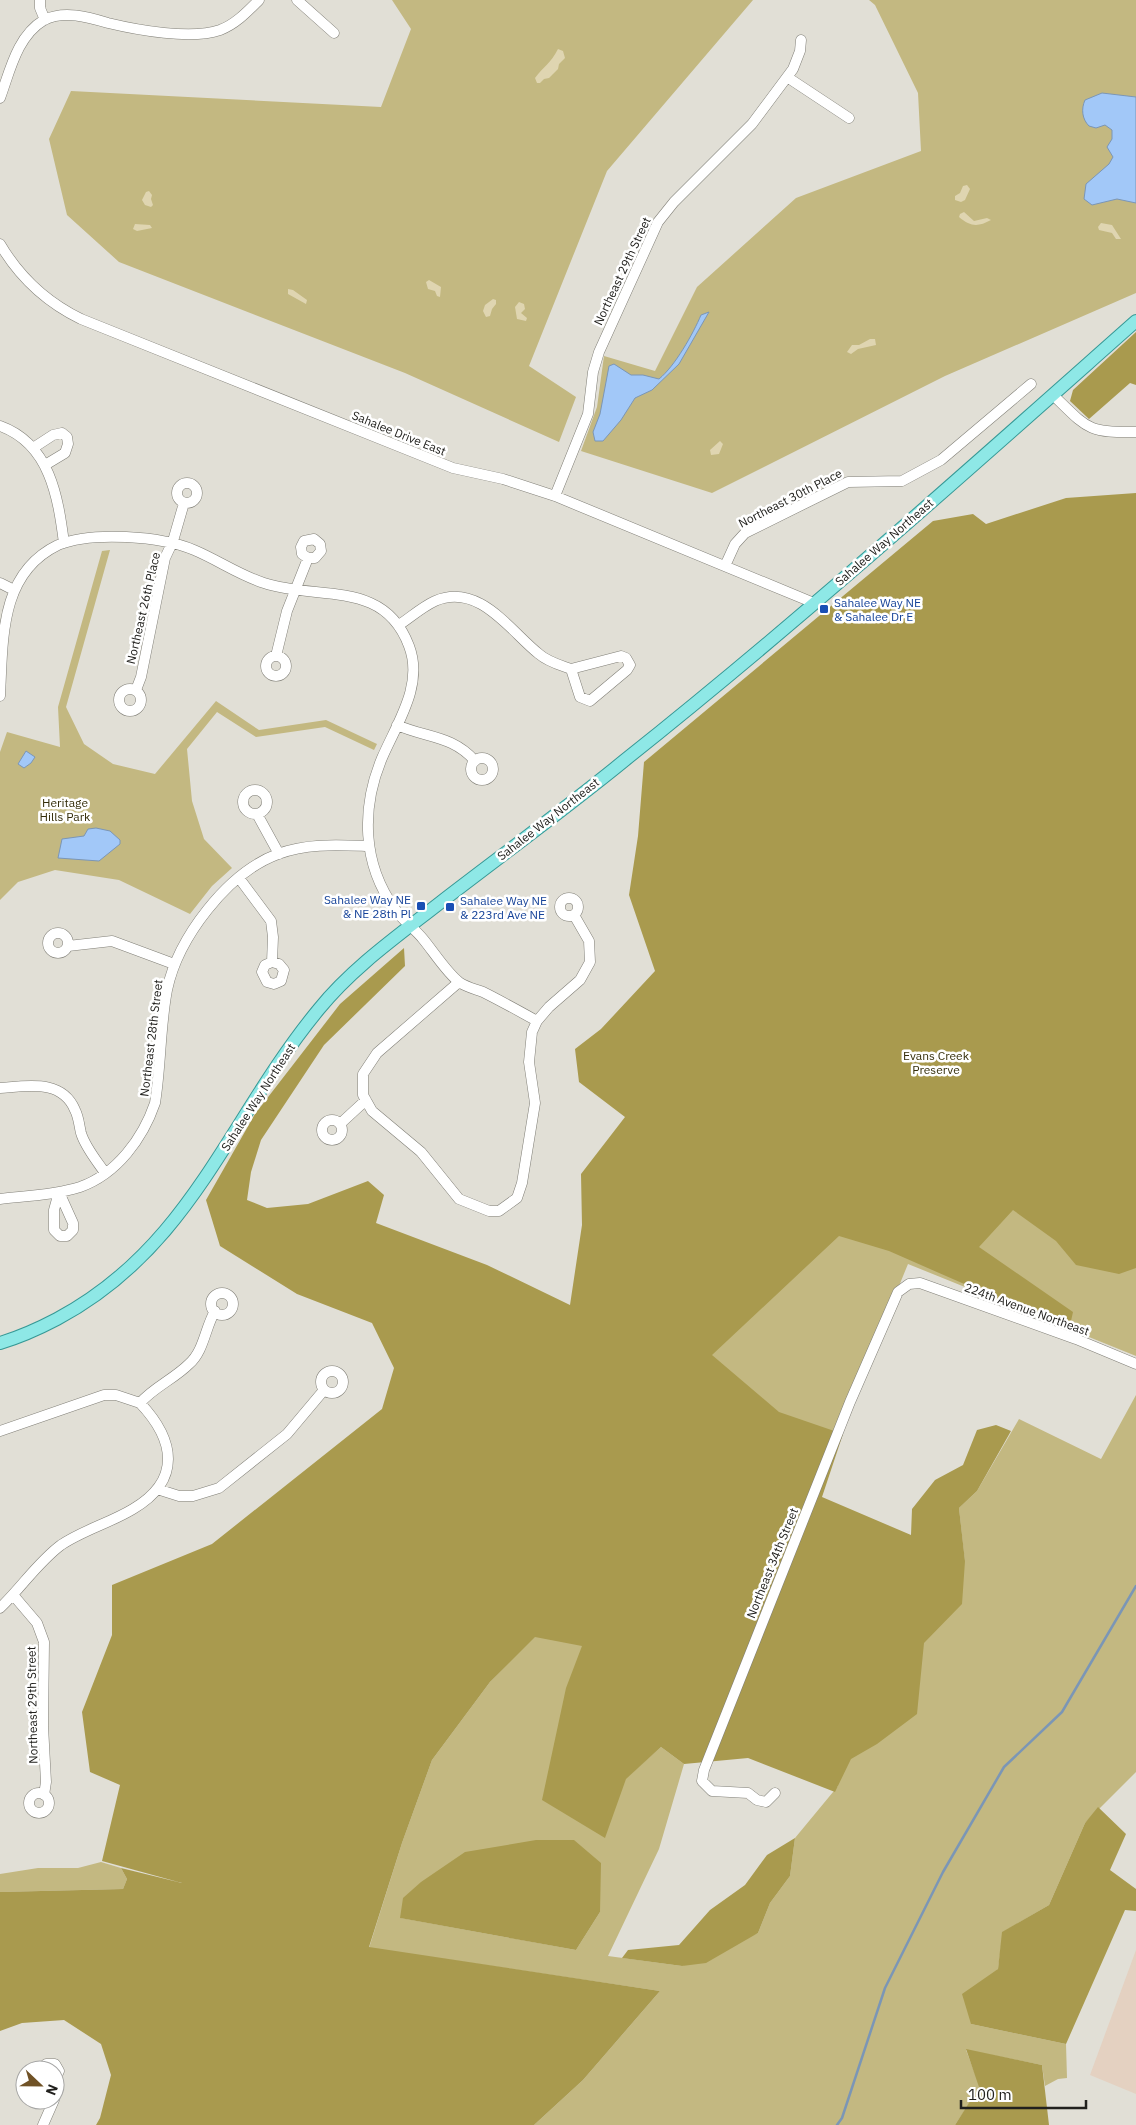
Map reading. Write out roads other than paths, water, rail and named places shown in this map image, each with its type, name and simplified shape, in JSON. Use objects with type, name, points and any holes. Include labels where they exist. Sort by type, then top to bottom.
[{"type":"main road","name":"Sahalee Way Northeast","points":[[0,1343],[35,1330],[92,1298],[138,1260],[166,1232],[196,1193],[256,1099],[318,1010],[349,977],[411,925],[636,752],[724,681],[1053,395],[1136,320]]},
{"type":"street","points":[[40,0],[40,8],[45,20]]},
{"type":"street","points":[[0,98],[17,51],[26,37],[45,20],[74,15],[142,30],[209,33],[231,24],[259,0]]},
{"type":"street","points":[[297,0],[334,33]]},
{"type":"street","name":"Northeast 29th Street","points":[[555,496],[588,414],[599,352],[658,222],[674,202],[752,124],[787,77],[797,60],[800,40]]},
{"type":"street","points":[[787,77],[849,118]]},
{"type":"street","name":"Sahalee Drive East","points":[[0,244],[14,268],[46,299],[81,319],[453,468],[516,482],[555,496],[814,603]]},
{"type":"street","name":"Northeast 30th Place","points":[[725,566],[735,544],[745,533],[848,482],[902,481],[925,470],[1031,384]]},
{"type":"street","points":[[1053,395],[1088,428],[1106,432],[1136,432]]},
{"type":"street","points":[[0,426],[18,436],[33,448],[45,465],[53,484],[60,510],[64,543]]},
{"type":"street","points":[[33,448],[53,435],[62,433],[67,437],[68,444],[65,453],[45,465]]},
{"type":"street","name":"Northeast 26th Place","points":[[136,690],[165,558],[173,542],[184,502]]},
{"type":"street","points":[[0,696],[3,617],[10,588],[31,561],[46,550],[64,543],[102,538],[142,538],[173,542],[262,583],[296,591],[354,597],[380,607],[399,625],[414,660],[412,687],[371,786],[368,805],[368,846],[381,887],[396,911],[411,925],[459,982],[538,1021]]},
{"type":"street","points":[[276,656],[284,621],[308,558]]},
{"type":"street","points":[[0,583],[10,588]]},
{"type":"street","points":[[399,625],[434,602],[442,599],[466,600],[493,611],[539,655],[571,669],[621,656],[626,658],[630,665],[627,670],[590,701],[580,697],[571,669]]},
{"type":"street","points":[[397,725],[417,734],[452,742],[467,752],[475,761]]},
{"type":"street","points":[[257,814],[279,854]]},
{"type":"street","name":"Northeast 28th Street","points":[[0,1199],[59,1192],[81,1187],[105,1173],[122,1159],[137,1141],[149,1121],[155,1103],[167,992],[174,964],[190,934],[206,913],[239,878],[250,869],[279,854],[324,845],[368,846]]},
{"type":"street","points":[[239,878],[271,921],[273,938],[272,962]]},
{"type":"street","points":[[459,982],[376,1053],[363,1074],[362,1084],[366,1100],[372,1111],[421,1152],[459,1199],[489,1211],[499,1211],[517,1198],[524,1174],[535,1103],[530,1073],[530,1043],[538,1021],[549,1007],[580,980],[590,962],[589,941],[574,914]]},
{"type":"street","points":[[68,946],[112,941],[174,964]]},
{"type":"street","points":[[0,1088],[49,1086],[66,1096],[75,1108],[81,1134],[105,1173]]},
{"type":"street","points":[[340,1124],[366,1100]]},
{"type":"street","name":"224th Avenue Northeast","points":[[909,1284],[920,1283],[1076,1339],[1136,1364]]},
{"type":"street","name":"Northeast 34th Street","points":[[775,1793],[766,1802],[757,1800],[748,1793],[712,1791],[702,1781],[704,1770],[850,1402],[898,1292],[909,1284]]},
{"type":"street","points":[[140,1403],[155,1388],[190,1364],[202,1344],[215,1311]]},
{"type":"street","points":[[157,1489],[179,1496],[193,1496],[219,1488],[288,1434],[324,1390]]},
{"type":"street","points":[[0,1431],[104,1395],[116,1395],[140,1403],[154,1421],[168,1448],[168,1466],[157,1489],[133,1509],[60,1546],[14,1596],[0,1608]]},
{"type":"street","name":"Northeast 29th Street","points":[[14,1596],[36,1623],[44,1642],[43,1726],[46,1782],[44,1795]]},
{"type":"street","points":[[43,2125],[50,2110]]},
{"type":"water","points":[[1102,93],[1136,97],[1136,203],[1117,199],[1092,205],[1084,199],[1086,184],[1109,164],[1113,157],[1107,147],[1112,139],[1112,130],[1105,125],[1096,128],[1089,126],[1083,114],[1085,100]]},
{"type":"water","points":[[709,312],[679,364],[652,390],[635,398],[621,420],[603,441],[595,441],[593,432],[600,414],[609,366],[614,364],[631,375],[643,375],[659,379],[683,349],[701,315]]},
{"type":"water","points":[[26,751],[35,757],[24,768],[18,764]]},
{"type":"water","points":[[96,828],[110,831],[120,840],[120,844],[99,861],[58,858],[62,839],[84,836],[88,829]]},
{"type":"waterway","points":[[837,2125],[842,2118],[885,1988],[943,1872],[1004,1767],[1062,1712],[1136,1586]]},
{"type":"place","name":"Sahalee Way NE & Sahalee Dr E","points":[[824,609]]},
{"type":"place","name":"Sahalee Way NE & NE 28th Pl","points":[[421,906]]},
{"type":"place","name":"Sahalee Way NE & 223rd Ave NE","points":[[450,907]]},
{"type":"park label","name":"Heritage Hills Park","points":[[65,809]]},
{"type":"park label","name":"Evans Creek Preserve","points":[[936,1062]]}]
